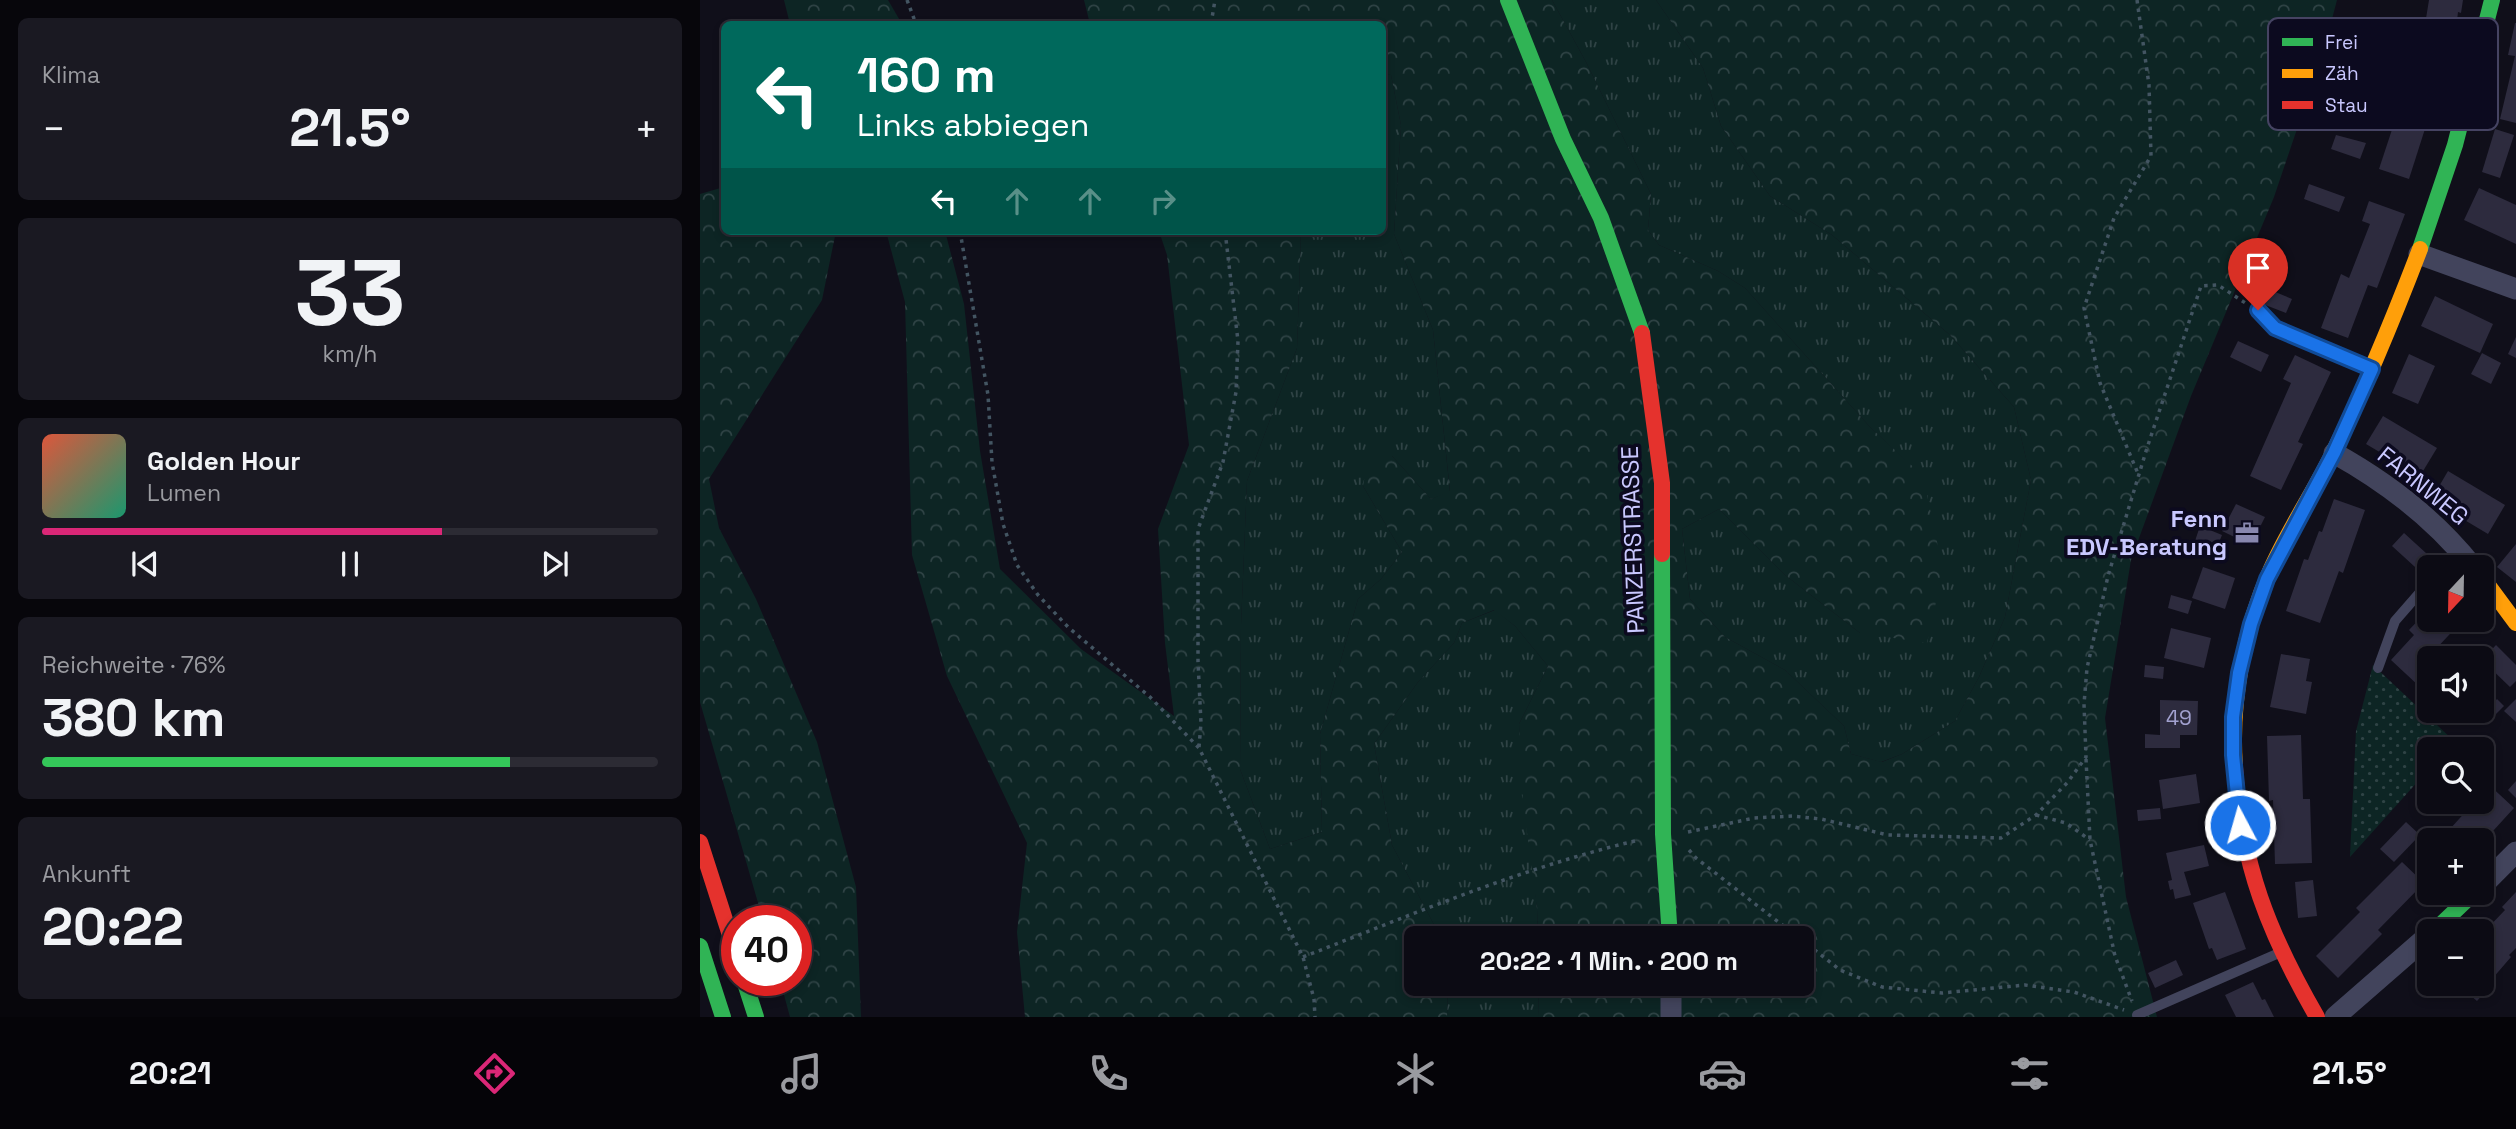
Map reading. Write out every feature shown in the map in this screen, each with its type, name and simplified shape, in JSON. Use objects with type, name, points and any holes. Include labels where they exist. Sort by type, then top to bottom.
[{"type":"main road","name":"PANZERSTRASSE","points":[[1508,0],[1563,139],[1601,218],[1643,335],[1662,483],[1664,834],[1669,926]]},
{"type":"main road","points":[[2488,18],[2492,0]]},
{"type":"main road","points":[[2316,1017],[2279,953],[2259,904],[2247,861],[2236,791],[2233,717],[2239,673],[2251,624],[2267,579],[2334,453],[2419,254],[2458,130]]},
{"type":"main road","points":[[2494,593],[2516,623]]},
{"type":"main road","points":[[700,842],[721,907]]},
{"type":"main road","points":[[2447,919],[2461,905]]},
{"type":"main road","points":[[700,946],[723,1017]]},
{"type":"main road","points":[[749,996],[756,1017]]},
{"type":"street","points":[[2419,254],[2516,289]]},
{"type":"street","name":"FARNWEG","points":[[2334,453],[2389,486],[2429,518],[2463,555]]},
{"type":"street","points":[[2494,874],[2516,852]]},
{"type":"street","points":[[2335,1017],[2417,945]]},
{"type":"street","points":[[1671,996],[1671,1017]]},
{"type":"lane","points":[[2258,310],[2275,328],[2372,369]]},
{"type":"lane","points":[[2453,555],[2458,549]]},
{"type":"lane","points":[[2378,668],[2395,621],[2417,596]]},
{"type":"lane","points":[[2137,1015],[2279,953]]},
{"type":"path","points":[[907,0],[915,21]]},
{"type":"path","points":[[1212,21],[1215,0]]},
{"type":"path","points":[[2137,0],[2149,85],[2151,156],[2114,218],[2084,308],[2100,383],[2138,476]]},
{"type":"path","points":[[961,235],[988,395],[992,462],[1003,524],[1017,565],[1038,595],[1068,627],[1150,697],[1199,748],[1303,957],[1314,999],[1315,1017]]},
{"type":"path","points":[[1199,748],[1201,723],[1198,529],[1223,462],[1236,392],[1238,341],[1225,235]]},
{"type":"path","points":[[2137,1015],[2115,956],[2090,839],[2084,704],[2087,668],[2108,576],[2201,286],[2218,285],[2258,310]]},
{"type":"path","points":[[1303,957],[1444,902],[1591,851],[1664,834],[1676,835],[1754,818],[1792,816],[1821,819],[1888,835],[2001,838],[2036,815],[2067,783],[2086,757]]},
{"type":"path","points":[[2036,815],[2066,823],[2090,839]]},
{"type":"path","points":[[1696,858],[1783,926]]},
{"type":"path","points":[[1814,950],[1840,970],[1881,987],[1942,993],[2025,985],[2074,992],[2137,1015]]},
{"type":"green space","points":[[784,0],[888,0],[900,21],[789,21]]},
{"type":"green space","points":[[1084,0],[1552,0],[1586,62],[1651,194],[1648,230],[1659,245],[1718,271],[1745,288],[1870,427],[1923,476],[1943,570],[1927,643],[1860,633],[1785,575],[1719,509],[1682,529],[1690,599],[1725,637],[1785,670],[1844,726],[1851,754],[1882,762],[1902,754],[1955,721],[1979,677],[2005,617],[2031,480],[2014,407],[1950,335],[1832,235],[1770,196],[1721,126],[1703,68],[1656,0],[2337,0],[2332,18],[2268,18],[2268,130],[2297,130],[2274,197],[2191,396],[2131,560],[2105,718],[2126,897],[2157,1017],[1539,1017],[1538,996],[1814,996],[1814,926],[1538,926],[1523,802],[1519,724],[1548,666],[1515,626],[1494,610],[1462,623],[1454,643],[1418,682],[1374,744],[1392,845],[1435,926],[1404,926],[1404,996],[1448,996],[1447,1017],[1025,1017],[1017,932],[1027,843],[947,676],[912,555],[905,302],[887,235],[946,235],[964,304],[980,451],[1000,569],[1081,649],[1174,716],[1165,643],[1158,529],[1189,445],[1167,255],[1160,235],[1301,235],[1297,348],[1247,481],[1241,625],[1240,769],[1270,849],[1322,832],[1320,734],[1358,599],[1381,579],[1402,552],[1363,486],[1368,458],[1392,456],[1431,499],[1450,491],[1433,330],[1394,234],[1401,125],[1391,75],[1386,74],[1386,21],[1089,21]]},
{"type":"green space","points":[[1552,0],[1656,0],[1703,68],[1721,126],[1770,196],[1832,235],[1950,335],[2014,407],[2031,480],[2005,617],[1979,677],[1955,721],[1902,754],[1881,762],[1851,754],[1844,726],[1785,670],[1725,637],[1690,599],[1682,529],[1719,509],[1785,575],[1860,633],[1923,477],[1870,427],[1745,288],[1718,271],[1659,245],[1648,230],[1651,194],[1586,62]]},
{"type":"green space","points":[[1386,74],[1391,75],[1401,125],[1394,234],[1433,330],[1450,492],[1431,499],[1392,456],[1363,486],[1402,552],[1381,579],[1358,599],[1320,734],[1322,832],[1270,849],[1240,769],[1241,625],[1247,481],[1297,348],[1301,235],[1386,235]]},
{"type":"green space","points":[[721,188],[721,235],[835,235],[822,300],[709,479],[719,528],[756,599],[817,742],[856,887],[861,1017],[790,1017],[784,996],[812,996],[812,905],[759,905],[700,702],[700,194]]},
{"type":"green space","points":[[1495,610],[1515,626],[1548,666],[1519,724],[1538,926],[1435,926],[1392,845],[1374,744],[1418,682],[1454,643],[1462,623]]},
{"type":"green space","points":[[2373,665],[2417,706],[2417,723],[2435,723],[2450,737],[2417,737],[2417,782],[2350,857],[2356,731]]},
{"type":"green space","points":[[1448,996],[1538,996],[1539,1017],[1447,1017]]},
{"type":"building","points":[[2429,0],[2463,0],[2457,18],[2426,18]]},
{"type":"building","points":[[2515,23],[2516,123],[2500,119],[2515,56],[2508,55]]},
{"type":"building","points":[[2392,130],[2425,130],[2409,179],[2379,169]]},
{"type":"building","points":[[2495,130],[2514,135],[2500,178],[2482,172]]},
{"type":"building","points":[[2336,135],[2366,143],[2360,159],[2331,149]]},
{"type":"building","points":[[2309,184],[2345,197],[2339,212],[2304,199]]},
{"type":"building","points":[[2479,188],[2516,205],[2516,244],[2464,220]]},
{"type":"building","points":[[2369,201],[2405,214],[2377,288],[2368,285],[2348,338],[2321,328],[2341,274],[2349,278],[2370,224],[2362,221]]},
{"type":"building","points":[[2261,286],[2292,299],[2286,313],[2255,301]]},
{"type":"building","points":[[2435,296],[2493,324],[2480,353],[2421,326]]},
{"type":"building","points":[[2516,337],[2516,358],[2508,354]]},
{"type":"building","points":[[2238,341],[2269,355],[2261,372],[2230,357]]},
{"type":"building","points":[[2482,353],[2501,363],[2491,384],[2471,374]]},
{"type":"building","points":[[2409,354],[2435,366],[2418,404],[2392,393]]},
{"type":"building","points":[[2295,355],[2331,372],[2298,442],[2303,444],[2281,490],[2250,476],[2291,383],[2283,379]]},
{"type":"building","points":[[2383,416],[2437,448],[2420,476],[2366,444]]},
{"type":"building","points":[[2448,471],[2505,505],[2488,534],[2431,500]]},
{"type":"building","points":[[2334,499],[2365,510],[2343,573],[2339,571],[2320,623],[2286,611],[2304,559],[2308,560],[2319,531],[2322,532]]},
{"type":"building","points":[[2236,504],[2265,517],[2251,545],[2222,531]]},
{"type":"building","points":[[2200,526],[2222,535],[2216,550],[2195,541]]},
{"type":"building","points":[[2404,533],[2428,555],[2417,555],[2417,569],[2392,546]]},
{"type":"building","points":[[2516,544],[2516,582],[2497,567]]},
{"type":"building","points":[[2203,567],[2235,578],[2225,609],[2192,598]]},
{"type":"building","points":[[2171,595],[2192,601],[2188,614],[2168,608]]},
{"type":"building","points":[[2417,622],[2417,632],[2452,632],[2439,646],[2417,646],[2417,684],[2391,660],[2414,635],[2409,630]]},
{"type":"building","points":[[2171,628],[2211,638],[2204,668],[2164,658]]},
{"type":"building","points":[[2496,645],[2516,665],[2516,681],[2510,687],[2494,672]]},
{"type":"building","points":[[2281,654],[2310,659],[2306,681],[2312,682],[2306,714],[2270,707]]},
{"type":"building","points":[[2145,665],[2164,667],[2163,679],[2144,677]]},
{"type":"building","points":[[2497,699],[2504,706],[2494,716],[2494,702]]},
{"type":"building","points":[[2516,699],[2516,722],[2504,711]]},
{"type":"building","points":[[2160,700],[2198,701],[2197,735],[2180,735],[2180,748],[2145,748],[2145,734],[2160,735]]},
{"type":"building","points":[[2301,735],[2303,799],[2310,799],[2312,863],[2275,864],[2267,736]]},
{"type":"building","points":[[2196,774],[2200,803],[2163,809],[2159,780]]},
{"type":"building","points":[[2516,781],[2516,798],[2508,790]]},
{"type":"building","points":[[2494,789],[2514,808],[2494,830],[2451,828],[2464,814],[2494,814]]},
{"type":"building","points":[[2160,808],[2161,819],[2138,821],[2137,810]]},
{"type":"building","points":[[2406,822],[2417,832],[2417,838],[2394,862],[2380,849]]},
{"type":"building","points":[[2204,845],[2209,866],[2184,872],[2191,895],[2175,899],[2168,881],[2172,880],[2166,853]]},
{"type":"building","points":[[2402,862],[2417,876],[2417,890],[2378,930],[2382,934],[2338,978],[2316,956],[2360,912],[2356,908]]},
{"type":"building","points":[[2313,880],[2317,916],[2298,918],[2295,882]]},
{"type":"building","points":[[2225,892],[2246,949],[2217,960],[2212,948],[2209,949],[2193,903]]},
{"type":"building","points":[[2516,892],[2516,948],[2494,977],[2494,922],[2505,910],[2502,907]]},
{"type":"building","points":[[2176,960],[2183,975],[2155,988],[2148,973]]},
{"type":"building","points":[[2253,982],[2274,1017],[2236,1017],[2225,995]]},
{"type":"traffic: fast","points":[[1508,0],[1563,139],[1601,218],[1642,333]]},
{"type":"traffic: fast","points":[[2487,18],[2492,0]]},
{"type":"traffic: fast","points":[[2420,249],[2459,130]]},
{"type":"traffic: fast","points":[[1662,554],[1663,834],[1669,926]]},
{"type":"traffic: fast","points":[[2447,919],[2461,905]]},
{"type":"traffic: fast","points":[[700,946],[723,1017]]},
{"type":"traffic: fast","points":[[749,996],[756,1017]]},
{"type":"traffic: slow","points":[[2235,767],[2237,691],[2246,641],[2261,592],[2278,554],[2346,426],[2420,249]]},
{"type":"traffic: slow","points":[[2494,593],[2516,623]]},
{"type":"traffic: jam","points":[[1642,333],[1662,483],[1662,554]]},
{"type":"traffic: jam","points":[[2235,767],[2244,835],[2260,897],[2285,957],[2317,1017]]},
{"type":"traffic: jam","points":[[700,842],[721,907]]},
{"type":"place","name":"Fenn EDV-Beratung","points":[[2247,533]]},
{"type":"route","points":[[2240,825],[2233,755],[2233,717],[2239,673],[2251,624],[2267,579],[2334,453],[2372,369],[2275,328],[2258,310]]}]
